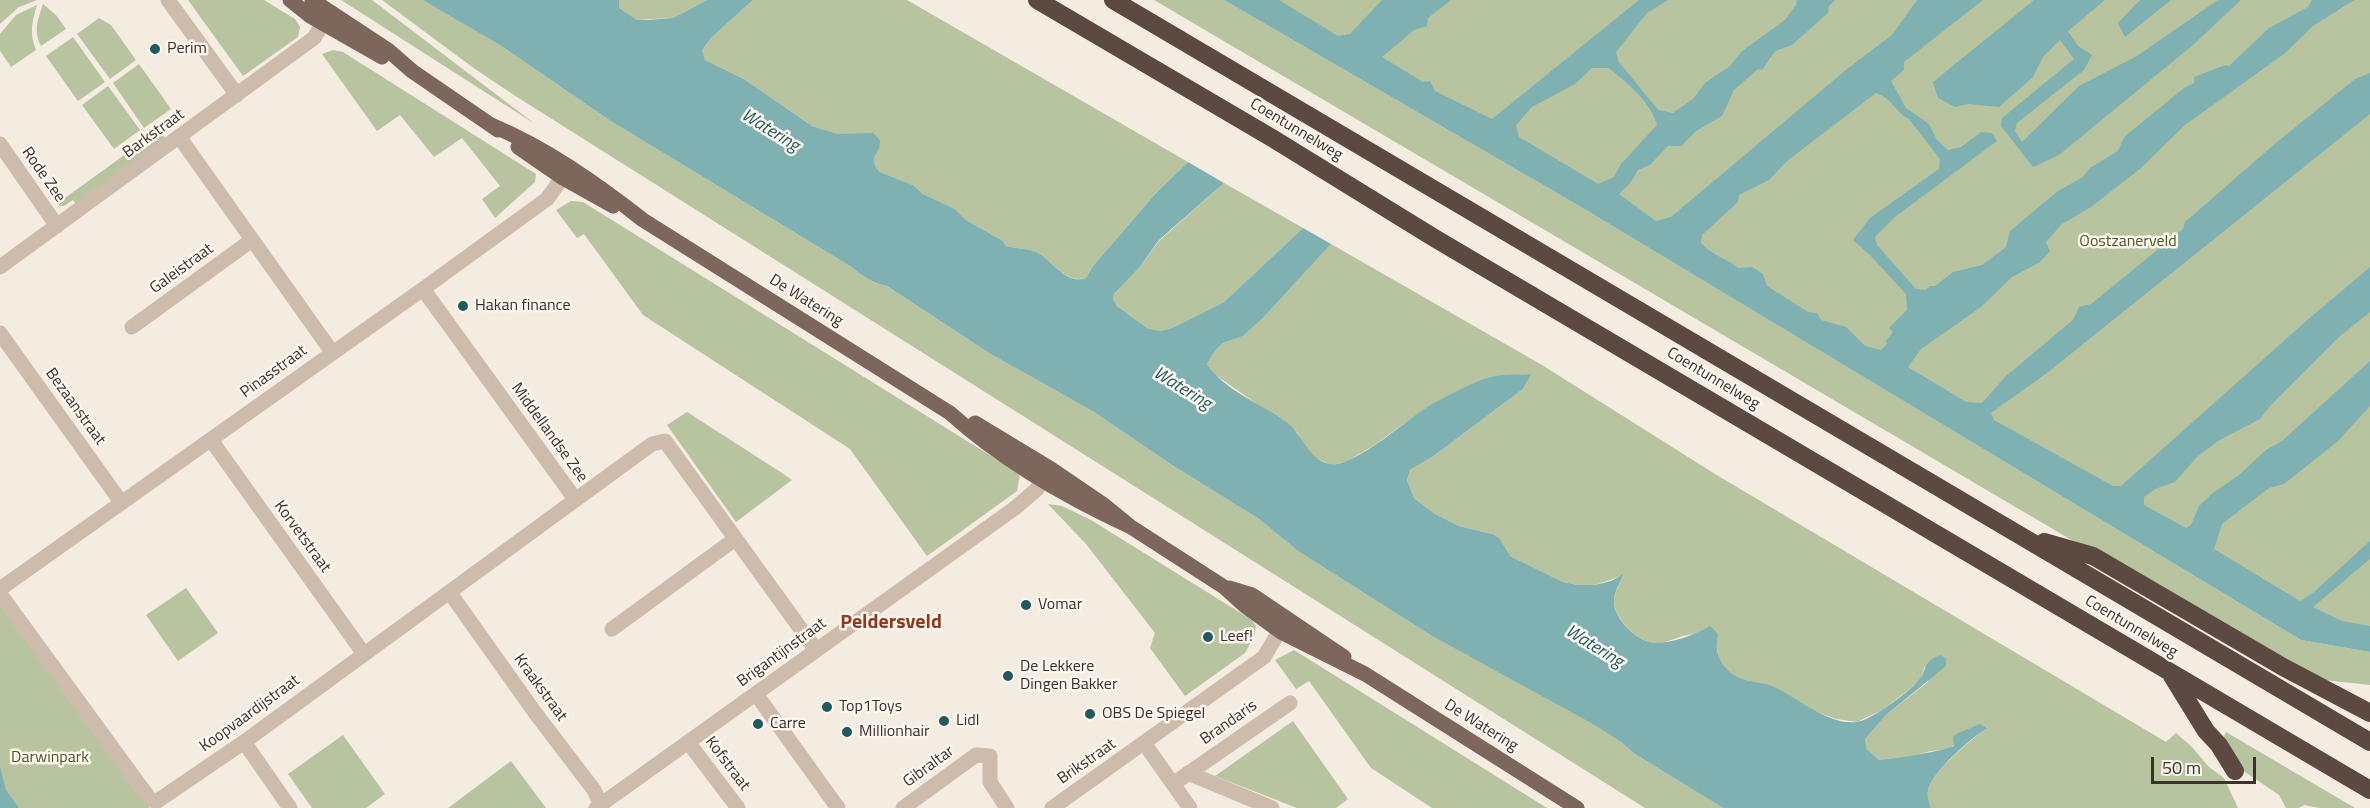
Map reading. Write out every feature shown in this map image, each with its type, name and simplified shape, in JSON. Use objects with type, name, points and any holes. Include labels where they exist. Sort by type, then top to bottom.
[{"type":"highway","name":"Coentunnelweg","points":[[1037,0],[2370,790]]},
{"type":"highway","name":"Coentunnelweg","points":[[1113,0],[2370,742]]},
{"type":"highway","points":[[2019,535],[2093,556],[2283,667],[2370,713]]},
{"type":"highway","points":[[2169,672],[2206,731],[2219,745],[2235,771]]},
{"type":"main road","name":"De Watering","points":[[290,0],[327,18],[412,71],[491,125],[517,135],[566,173],[610,194],[643,220],[950,413],[968,430],[1047,475],[1069,496],[1131,527],[1224,587],[1245,606],[1281,632],[1365,675],[1577,808]]},
{"type":"main road","name":"De Watering","points":[[312,0],[327,18]]},
{"type":"main road","name":"De Watering","points":[[1224,587],[1252,595],[1330,646],[1365,675]]},
{"type":"street","points":[[168,0],[237,95]]},
{"type":"street","name":"Barkstraat","points":[[0,267],[314,39],[327,18]]},
{"type":"street","points":[[180,138],[332,352]]},
{"type":"street","name":"Rode Zee","points":[[0,144],[57,226]]},
{"type":"street","name":"Pinasstraat","points":[[0,592],[121,502],[547,199],[566,173]]},
{"type":"street","name":"Galeistraat","points":[[132,327],[252,240]]},
{"type":"street","name":"Middellandse Zee","points":[[423,289],[575,499],[655,442],[665,441],[816,651]]},
{"type":"street","name":"Bezaanstraat","points":[[0,333],[121,502]]},
{"type":"street","name":"Korvetstraat","points":[[211,440],[364,654]]},
{"type":"street","name":"Brigantijnstraat","points":[[598,806],[1015,508],[1047,475]]},
{"type":"street","name":"Koopvaardijstraat","points":[[0,592],[149,798],[156,802],[244,742],[575,499]]},
{"type":"street","points":[[612,629],[735,539]]},
{"type":"street","name":"Kraakstraat","points":[[450,593],[536,714],[594,790],[598,806]]},
{"type":"street","name":"Brikstraat","points":[[1052,808],[1264,657],[1281,632],[1287,617]]},
{"type":"street","points":[[756,693],[838,808]]},
{"type":"street","name":"Brandaris","points":[[1173,784],[1290,703]]},
{"type":"street","points":[[244,742],[290,808]]},
{"type":"street","name":"Kofstraat","points":[[688,742],[738,808]]},
{"type":"street","points":[[1144,743],[1190,808]]},
{"type":"street","name":"Gibraltar","points":[[903,808],[976,755],[990,756],[990,782],[1007,808]]},
{"type":"street","points":[[1188,773],[1272,808]]},
{"type":"green space","points":[[0,0],[37,0],[19,7],[0,24]]},
{"type":"green space","points":[[188,0],[264,0],[295,19],[300,27],[298,37],[243,76]]},
{"type":"green space","points":[[341,0],[372,0],[535,124]]},
{"type":"green space","points":[[382,0],[423,0],[461,21],[609,120],[867,278],[887,286],[989,353],[1094,412],[1172,465],[1259,519],[1298,551],[1432,636],[1593,723],[1635,754],[1723,808],[1645,808],[517,97]]},
{"type":"green space","points":[[619,0],[707,0],[673,18],[637,20],[618,8]]},
{"type":"green space","points":[[753,0],[907,0],[1188,162],[1156,193],[1093,266],[1086,278],[1073,278],[1061,272],[1040,254],[1006,246],[1003,241],[966,220],[955,209],[923,194],[913,185],[880,172],[875,166],[874,158],[879,149],[812,126],[744,79],[705,60],[702,50],[711,38]]},
{"type":"green space","points":[[1154,0],[1224,0],[1581,207],[2301,640],[2370,652],[2370,685],[2306,678]]},
{"type":"green space","name":"Oostzanerveld","points":[[1251,0],[2370,0],[2370,648]]},
{"type":"green space","points":[[43,4],[56,15],[66,29],[41,46],[37,30]]},
{"type":"green space","points":[[37,5],[32,28],[36,50],[11,67],[0,51],[0,34],[16,15]]},
{"type":"green space","points":[[99,18],[111,25],[136,60],[110,79],[77,34]]},
{"type":"green space","points":[[73,37],[105,82],[78,101],[46,56]]},
{"type":"green space","points":[[333,50],[343,52],[536,174],[535,182],[495,218],[482,199],[500,186],[462,138],[434,157],[400,115],[377,131],[322,54]]},
{"type":"green space","points":[[139,64],[171,109],[144,128],[113,83]]},
{"type":"green space","points":[[108,86],[140,130],[114,149],[82,105]]},
{"type":"green space","points":[[159,130],[166,139],[76,204],[73,200],[60,206],[58,203]]},
{"type":"green space","points":[[1224,183],[1303,228],[1224,302],[1172,328],[1160,331],[1147,328],[1117,306],[1113,299],[1114,294],[1139,268],[1159,241]]},
{"type":"green space","points":[[571,201],[583,202],[1020,474],[1017,491],[927,556],[850,449],[643,315],[584,234],[577,238],[556,210]]},
{"type":"green space","points":[[1331,244],[1542,365],[1715,474],[2166,742],[2176,733],[2209,767],[2224,778],[2238,808],[1931,808],[1928,790],[1938,773],[1987,727],[1970,728],[1950,749],[1895,760],[1879,760],[1867,749],[1865,739],[1886,715],[1928,682],[1925,666],[1920,680],[1882,710],[1857,722],[1836,719],[1815,711],[1772,686],[1737,678],[1719,659],[1716,643],[1701,636],[1688,635],[1659,643],[1640,638],[1622,621],[1615,608],[1615,595],[1624,575],[1595,585],[1563,582],[1510,556],[1492,534],[1459,526],[1435,514],[1414,498],[1407,480],[1410,470],[1435,455],[1523,389],[1530,374],[1489,377],[1427,407],[1348,461],[1332,465],[1316,458],[1306,448],[1297,432],[1214,374],[1207,364],[1223,343],[1243,336],[1263,318]]},
{"type":"green space","points":[[687,412],[792,480],[736,522],[667,425]]},
{"type":"green space","points":[[1048,504],[1062,506],[1091,520],[1252,620],[1256,626],[1254,637],[1245,653],[1185,696],[1150,648],[1155,633],[1086,544]]},
{"type":"green space","points":[[186,588],[218,633],[178,661],[146,615]]},
{"type":"green space","name":"Darwinpark","points":[[0,605],[4,611],[150,808],[0,808]]},
{"type":"green space","points":[[1294,650],[1547,808],[1432,808],[1371,768],[1309,681],[1296,689],[1275,660]]},
{"type":"green space","points":[[1293,721],[1348,799],[1336,808],[1297,808],[1215,776]]},
{"type":"green space","points":[[2226,732],[2355,808],[2319,808],[2304,805],[2299,808],[2286,808],[2279,795],[2245,772],[2221,742]]},
{"type":"green space","points":[[343,735],[385,794],[366,808],[312,808],[288,774]]},
{"type":"green space","points":[[511,761],[546,808],[448,808]]},
{"type":"water","name":"Watering","points":[[423,0],[619,0],[619,8],[637,20],[648,20],[673,18],[707,0],[753,0],[711,38],[702,50],[705,60],[744,79],[812,126],[837,134],[873,133],[880,140],[879,149],[874,158],[875,166],[880,172],[913,185],[923,194],[955,209],[966,220],[1003,241],[1006,246],[1040,254],[1061,272],[1073,278],[1086,278],[1093,266],[1156,193],[1188,162],[1224,183],[1159,240],[1139,268],[1114,294],[1113,299],[1117,306],[1147,328],[1160,331],[1172,328],[1224,302],[1303,228],[1331,244],[1263,318],[1243,336],[1223,343],[1207,364],[1223,382],[1291,426],[1315,457],[1330,464],[1352,459],[1380,442],[1427,407],[1468,386],[1495,376],[1531,374],[1523,389],[1435,455],[1410,470],[1407,480],[1414,498],[1435,514],[1459,526],[1492,534],[1499,538],[1510,556],[1563,582],[1595,585],[1611,581],[1624,574],[1615,594],[1615,607],[1622,622],[1635,635],[1657,643],[1685,638],[1710,626],[1718,634],[1717,648],[1721,661],[1731,673],[1742,679],[1772,686],[1835,719],[1857,722],[1880,711],[1913,686],[1928,663],[1941,655],[1946,659],[1946,666],[1886,715],[1865,739],[1867,749],[1879,760],[1949,748],[1954,746],[1953,737],[1958,733],[1980,724],[1987,728],[1963,747],[1931,782],[1928,797],[1931,808],[1723,808],[1635,754],[1593,724],[1432,636],[1298,551],[1259,519],[1172,465],[1094,412],[989,353],[887,286],[867,278],[609,120],[500,45]]},
{"type":"water","points":[[1224,0],[1279,0],[1338,36],[1350,34],[1382,0],[1451,0],[1428,18],[1427,26],[1414,30],[1382,57],[1423,82],[1430,81],[1435,91],[1492,119],[1639,0],[1668,0],[1647,13],[1616,52],[1619,62],[1658,110],[1673,113],[1694,98],[1705,83],[1730,66],[1741,52],[1785,20],[1797,0],[1835,0],[1829,6],[1828,13],[1792,45],[1775,51],[1762,70],[1758,69],[1734,90],[1722,116],[1696,131],[1681,146],[1668,146],[1650,165],[1638,170],[1619,194],[1656,221],[1671,217],[1847,69],[1892,35],[1917,0],[1983,0],[1904,62],[1904,70],[1891,81],[1906,108],[1929,124],[1937,140],[1948,150],[1961,147],[1981,132],[1992,133],[1997,141],[1895,217],[1875,237],[1877,245],[1916,289],[1926,290],[1953,272],[1982,265],[2006,247],[2010,231],[2058,191],[2083,177],[2090,168],[2118,151],[2124,137],[2184,88],[2194,83],[2194,77],[2225,65],[2229,66],[2269,28],[2308,7],[2312,0],[2354,0],[2313,26],[2284,54],[2185,125],[2141,168],[2091,207],[2062,224],[2046,242],[2050,251],[2040,262],[2012,277],[1981,307],[1921,349],[1908,367],[1966,402],[1982,403],[2006,376],[2073,320],[2079,307],[2091,304],[2183,229],[2185,222],[2277,142],[2355,79],[2370,73],[2370,114],[2047,373],[1991,413],[1994,420],[2113,486],[2121,486],[2370,267],[2370,312],[2340,336],[2260,419],[2218,441],[2197,457],[2175,482],[2155,489],[2144,497],[2144,505],[2186,528],[2191,525],[2199,506],[2213,493],[2239,475],[2266,450],[2282,441],[2370,361],[2370,406],[2337,442],[2284,484],[2269,488],[2222,524],[2214,549],[2300,601],[2314,592],[2370,541],[2370,559],[2313,607],[2342,621],[2370,626],[2370,652],[2301,640],[1581,207]],"holes":[[[1592,68],[1609,68],[1623,80],[1644,101],[1657,125],[1621,164],[1614,177],[1598,184],[1519,137],[1516,125],[1532,107],[1575,84]],[[1876,93],[1909,119],[1940,159],[1939,169],[1870,218],[1853,240],[1906,294],[1907,310],[1889,328],[1893,332],[1881,350],[1865,346],[1846,327],[1821,320],[1817,313],[1808,312],[1767,286],[1763,274],[1752,267],[1738,268],[1709,251],[1701,243],[1702,235],[1738,202],[1739,195],[1769,180],[1787,161]]]},
{"type":"water","points":[[2034,0],[2105,0],[2068,31],[2078,46],[2092,55],[2084,70],[2017,123],[2015,131],[2022,142],[2079,86],[2137,56],[2218,0],[2241,0],[2193,45],[2059,155],[2033,167],[2001,126],[2002,118],[2074,59],[2060,40],[2043,57],[2033,77],[1999,107],[1968,104],[1955,107],[1938,98],[1933,82]]},
{"type":"water","points":[[2140,0],[2171,0],[2125,37],[2118,23]]},
{"type":"water","points":[[0,766],[6,790],[19,808],[0,808]]},
{"type":"place","name":"Perim","points":[[155,49]]},
{"type":"place","name":"Hakan finance","points":[[463,306]]},
{"type":"place","name":"Vomar","points":[[1026,605]]},
{"type":"place","name":"Leef!","points":[[1208,637]]},
{"type":"place","name":"De Lekkere Dingen Bakker","points":[[1008,676]]},
{"type":"place","name":"Top1Toys","points":[[827,707]]},
{"type":"place","name":"OBS De Spiegel","points":[[1090,714]]},
{"type":"place","name":"Lidl","points":[[944,721]]},
{"type":"place","name":"Carre","points":[[758,724]]},
{"type":"place","name":"Millionhair","points":[[847,732]]},
{"type":"district","name":"Peldersveld","points":[[891,623]]}]
